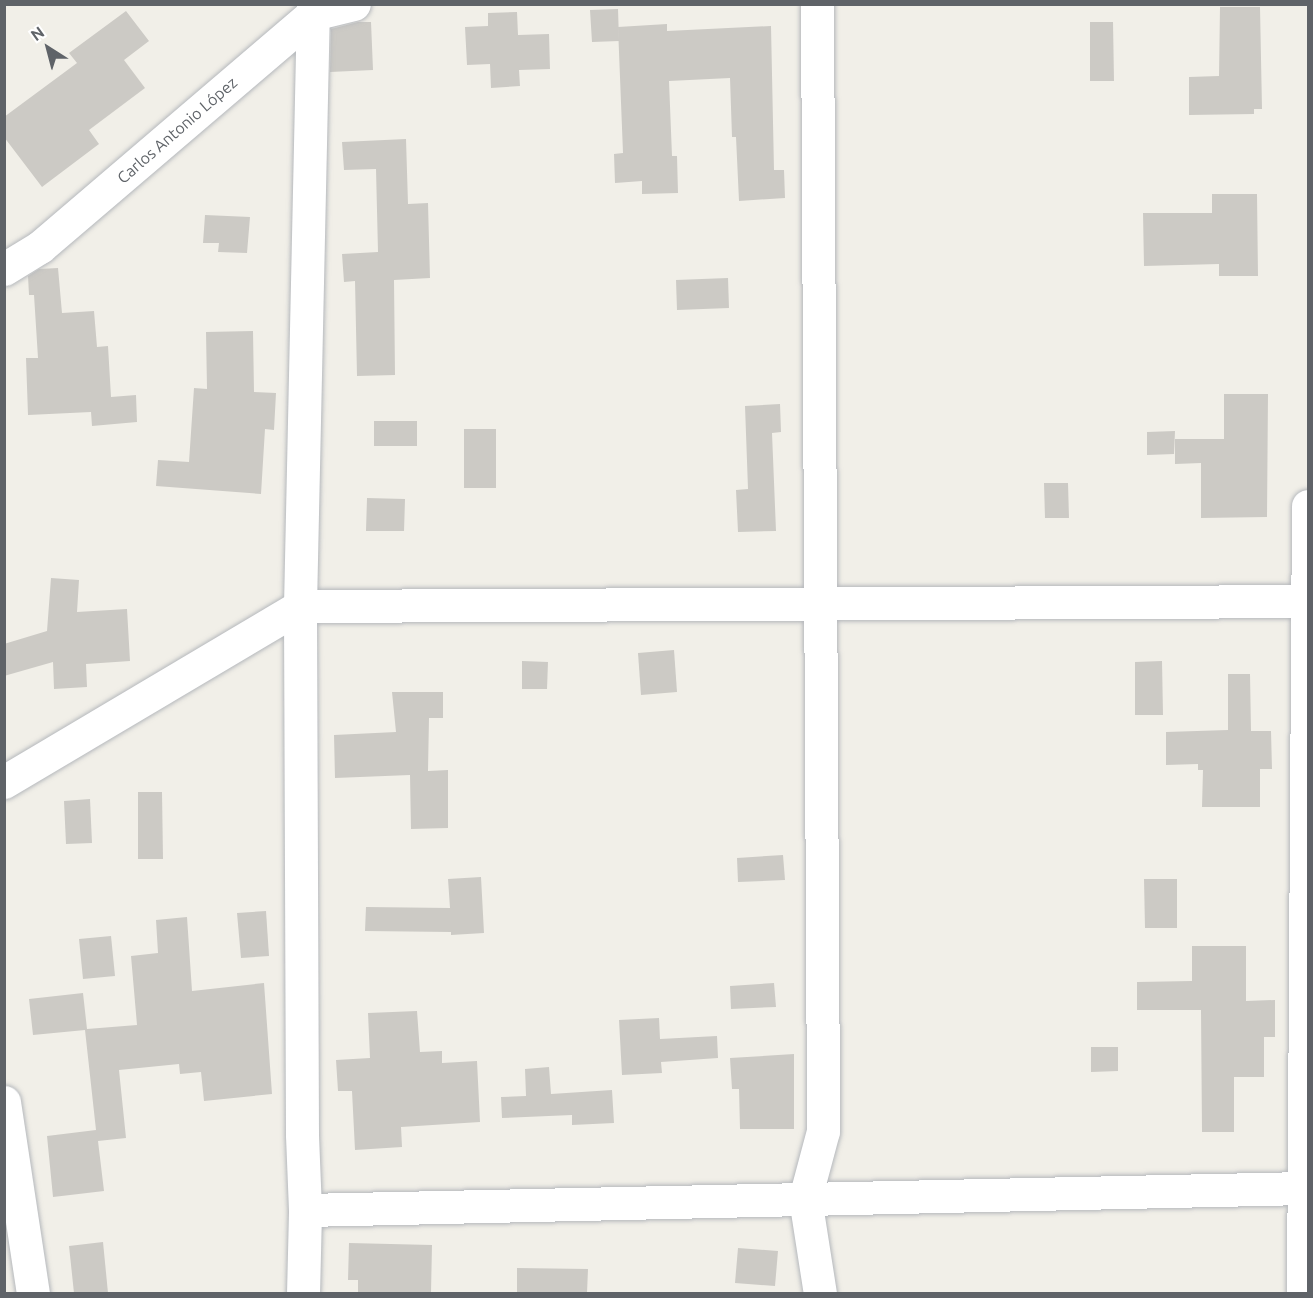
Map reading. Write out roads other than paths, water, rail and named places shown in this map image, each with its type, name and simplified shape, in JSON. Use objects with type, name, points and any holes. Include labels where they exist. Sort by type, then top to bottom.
[{"type":"street","name":"Carlos Antonio López","points":[[4,269],[40,247],[313,9],[354,4]]},
{"type":"street","points":[[817,4],[823,1131],[805,1198],[816,1281],[820,1293]]},
{"type":"street","points":[[303,1293],[305,1210],[302,1134],[300,606],[313,9]]},
{"type":"street","points":[[1303,1293],[1306,1188],[1308,506]]},
{"type":"street","points":[[4,782],[300,606],[1308,601]]},
{"type":"street","points":[[4,1102],[33,1293]]},
{"type":"street","points":[[305,1210],[1306,1188]]}]
